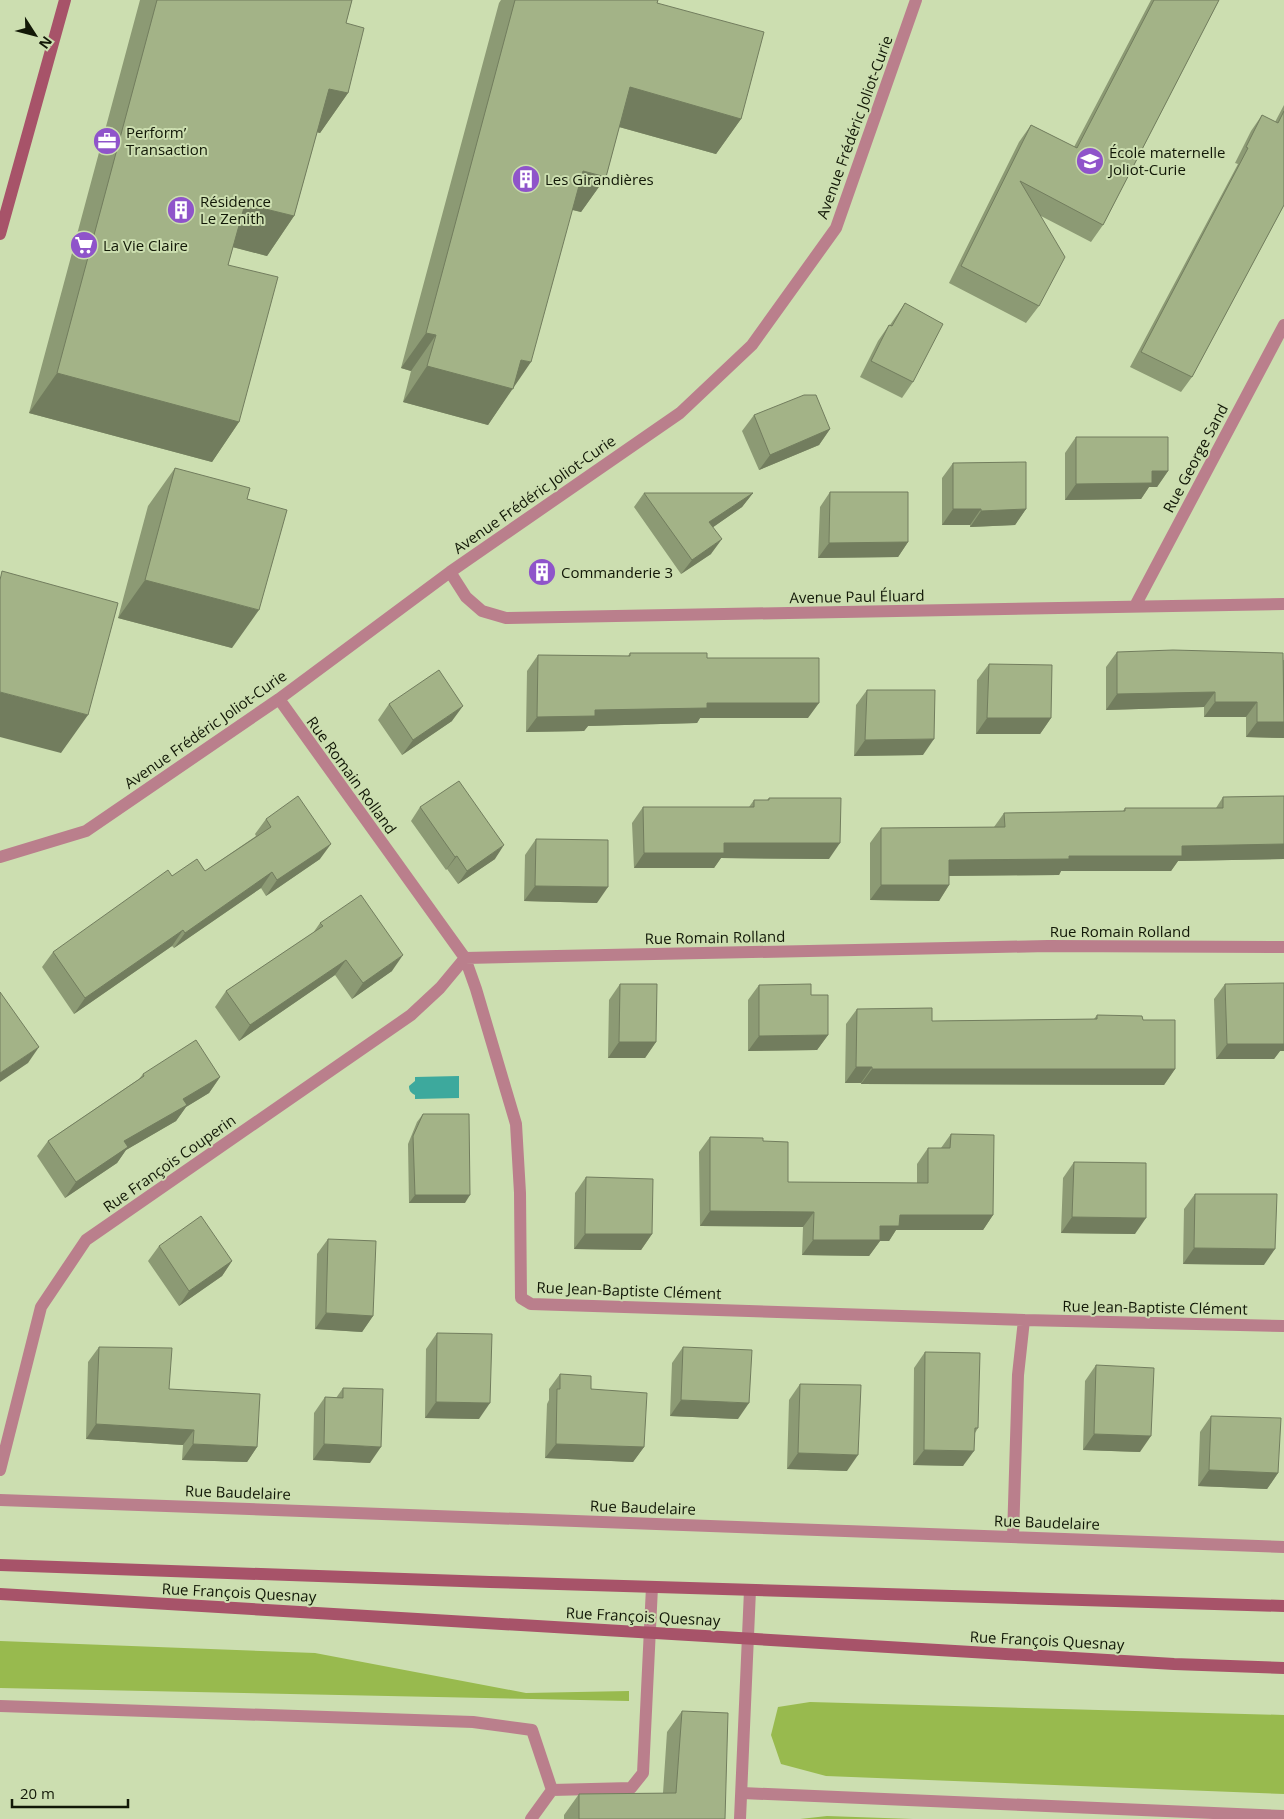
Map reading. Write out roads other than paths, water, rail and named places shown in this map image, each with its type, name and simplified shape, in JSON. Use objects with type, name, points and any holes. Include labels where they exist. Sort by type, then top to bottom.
[{"type":"street","points":[[0,234],[65,0]]},
{"type":"street","name":"Avenue Frédéric Joliot-Curie","points":[[0,856],[86,831],[279,699],[450,572],[680,412],[752,345],[836,228],[916,0]]},
{"type":"street","name":"Rue George Sand","points":[[1135,606],[1284,325]]},
{"type":"street","name":"Avenue Paul Éluard","points":[[450,572],[466,597],[482,611],[506,618],[1284,604]]},
{"type":"street","name":"Rue Romain Rolland","points":[[279,699],[465,958],[1048,946],[1284,947]]},
{"type":"street","name":"Rue Jean-Baptiste Clément","points":[[465,958],[516,1124],[521,1211],[521,1298],[530,1304],[1024,1320],[1284,1326]]},
{"type":"street","name":"Rue François Couperin","points":[[0,1470],[41,1307],[86,1240],[411,1015],[440,988],[465,958]]},
{"type":"street","points":[[1013,1537],[1018,1375],[1024,1320]]},
{"type":"street","name":"Rue Baudelaire","points":[[0,1500],[1284,1547]]},
{"type":"street","name":"Rue François Quesnay","points":[[0,1565],[1284,1606]]},
{"type":"street","points":[[552,1790],[632,1788],[643,1773],[652,1587]]},
{"type":"street","points":[[740,1819],[750,1590]]},
{"type":"street","name":"Rue François Quesnay","points":[[0,1594],[1174,1664],[1284,1668]]},
{"type":"street","points":[[0,1706],[473,1722],[532,1730],[552,1790]]},
{"type":"street","points":[[531,1819],[552,1790]]},
{"type":"street","points":[[742,1793],[1284,1816]]},
{"type":"water","points":[[459,1076],[459,1098],[415,1099],[415,1095],[409,1089],[409,1086],[415,1081],[415,1077]]},
{"type":"place","name":"Perform’ Transaction","points":[[107,141]]},
{"type":"place","name":"École maternelle Joliot-Curie","points":[[1090,161]]},
{"type":"place","name":"Les Girandières","points":[[526,179]]},
{"type":"place","name":"Résidence Le Zenith","points":[[181,210]]},
{"type":"place","name":"La Vie Claire","points":[[84,245]]},
{"type":"place","name":"Commanderie 3","points":[[542,572]]}]
